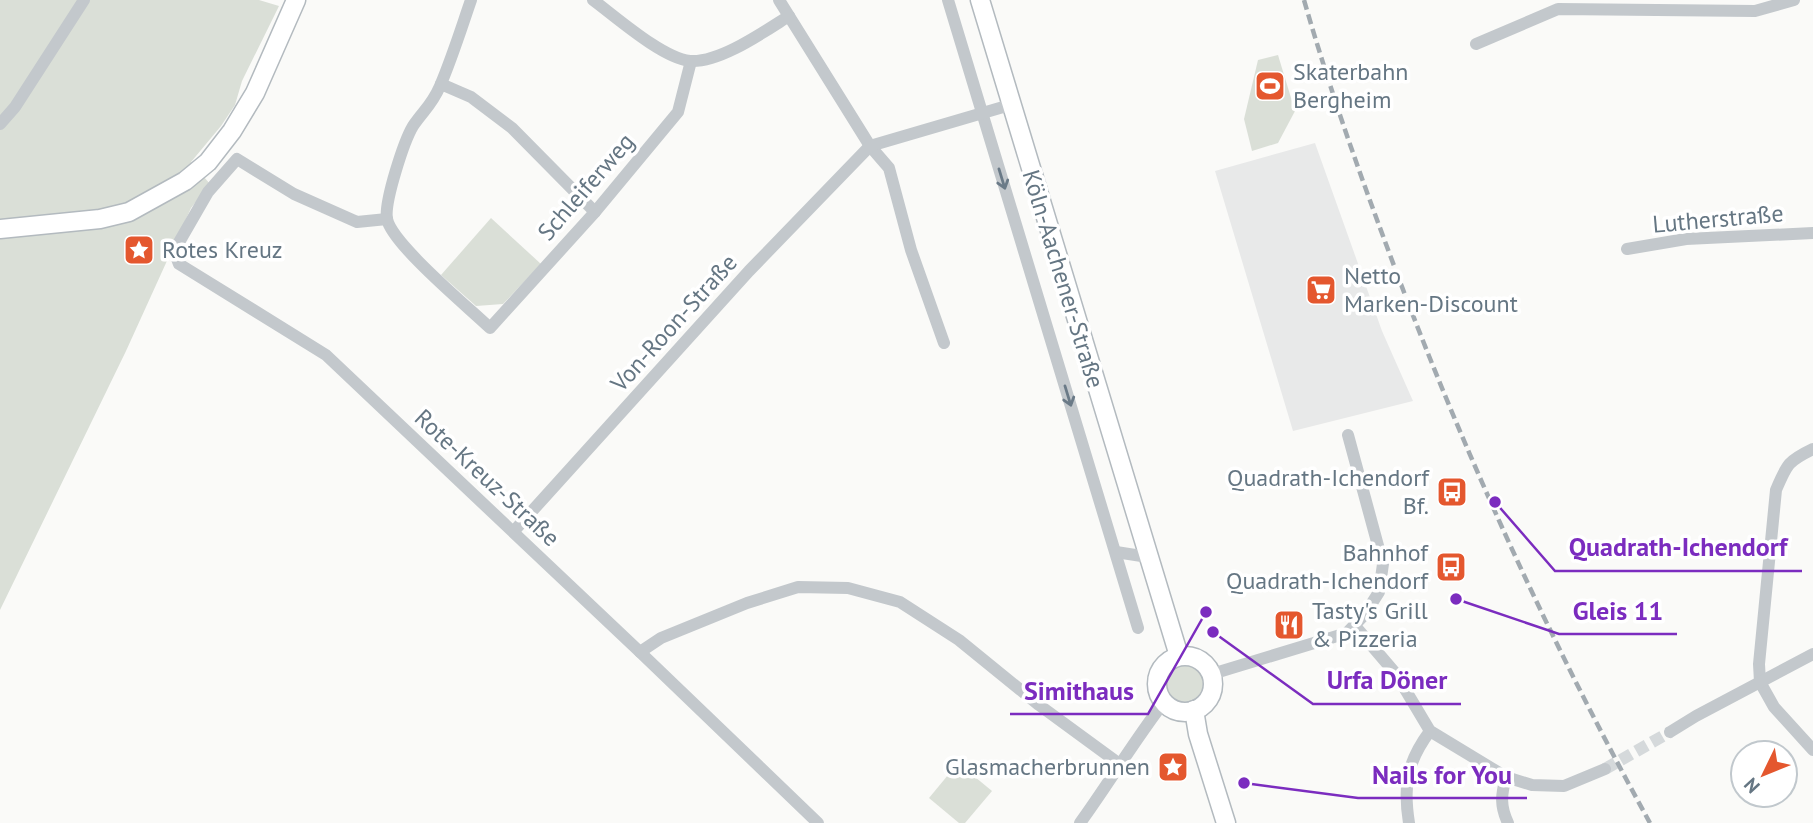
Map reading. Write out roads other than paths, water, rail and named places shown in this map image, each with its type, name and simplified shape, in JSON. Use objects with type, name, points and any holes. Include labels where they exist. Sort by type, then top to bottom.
[{"type":"main road","points":[[0,229],[100,219],[129,212],[185,181],[208,162],[232,131],[255,93],[296,0]]},
{"type":"main road","name":"Köln-Aachener-Straße","points":[[980,0],[1179,656]]},
{"type":"main road","points":[[1179,656],[1195,657],[1208,667],[1212,674],[1212,692],[1202,706],[1194,710],[1179,711],[1164,702],[1157,688],[1160,671],[1171,659],[1179,656]]},
{"type":"main road","points":[[1194,710],[1198,734],[1226,823]]},
{"type":"street","points":[[0,124],[15,107],[84,0]]},
{"type":"street","points":[[387,219],[395,175],[413,127],[431,106],[471,0]]},
{"type":"street","points":[[593,0],[653,44],[676,57],[691,61],[720,54],[754,38],[789,16]]},
{"type":"street","points":[[779,0],[870,146],[889,168],[911,250],[944,343]]},
{"type":"street","name":"Köln-Aachener-Straße","points":[[948,0],[1138,628]]},
{"type":"street","points":[[1476,44],[1558,9],[1755,11],[1794,0]]},
{"type":"street","name":"Schleiferweg","points":[[387,219],[399,242],[490,328],[594,212],[678,112],[691,61]]},
{"type":"street","points":[[441,84],[471,97],[512,128],[594,212]]},
{"type":"street","name":"Von-Roon-Straße","points":[[513,531],[749,271],[870,146],[1010,105]]},
{"type":"street","name":"Rote-Kreuz-Straße","points":[[387,219],[357,222],[294,194],[237,159],[208,192],[174,251],[179,264],[326,355],[818,823]]},
{"type":"street","name":"Lutherstraße","points":[[1627,249],[1686,239],[1813,233]]},
{"type":"street","points":[[1212,674],[1337,637],[1355,626],[1378,592],[1383,564],[1348,435]]},
{"type":"street","points":[[1813,449],[1793,458],[1776,489],[1759,664],[1760,682],[1774,707],[1813,750]]},
{"type":"street","points":[[1116,552],[1148,556]]},
{"type":"street","points":[[640,652],[661,638],[798,587],[848,588],[900,602],[959,640],[1121,765]]},
{"type":"street","points":[[1355,626],[1396,674],[1430,731],[1506,777],[1532,785],[1564,786],[1605,769]]},
{"type":"street","points":[[1670,732],[1813,654]]},
{"type":"street","points":[[1080,823],[1164,702]]},
{"type":"street","points":[[1409,823],[1406,780],[1412,759],[1430,731]]},
{"type":"street","points":[[1506,777],[1501,808],[1508,823]]},
{"type":"tunnel","points":[[1605,769],[1670,732]]},
{"type":"railway","points":[[1304,0],[1362,177],[1441,386],[1539,607],[1650,823]]},
{"type":"place","name":"Skaterbahn Bergheim","points":[[1270,86]]},
{"type":"place","name":"Rotes Kreuz","points":[[139,250]]},
{"type":"place","name":"Netto Marken-Discount","points":[[1321,290]]},
{"type":"place","name":"Quadrath-Ichendorf Bf.","points":[[1452,492]]},
{"type":"place","name":"Quadrath-Ichendorf","points":[[1495,502]]},
{"type":"place","name":"Bahnhof Quadrath-Ichendorf","points":[[1451,567]]},
{"type":"place","name":"Gleis 11","points":[[1456,599]]},
{"type":"place","name":"Simithaus","points":[[1206,612]]},
{"type":"place","name":"Tasty's Grill & Pizzeria","points":[[1289,625]]},
{"type":"place","name":"Urfa Döner","points":[[1213,632]]},
{"type":"place","name":"Glasmacherbrunnen","points":[[1173,767]]},
{"type":"place","name":"Nails for You","points":[[1244,783]]}]
